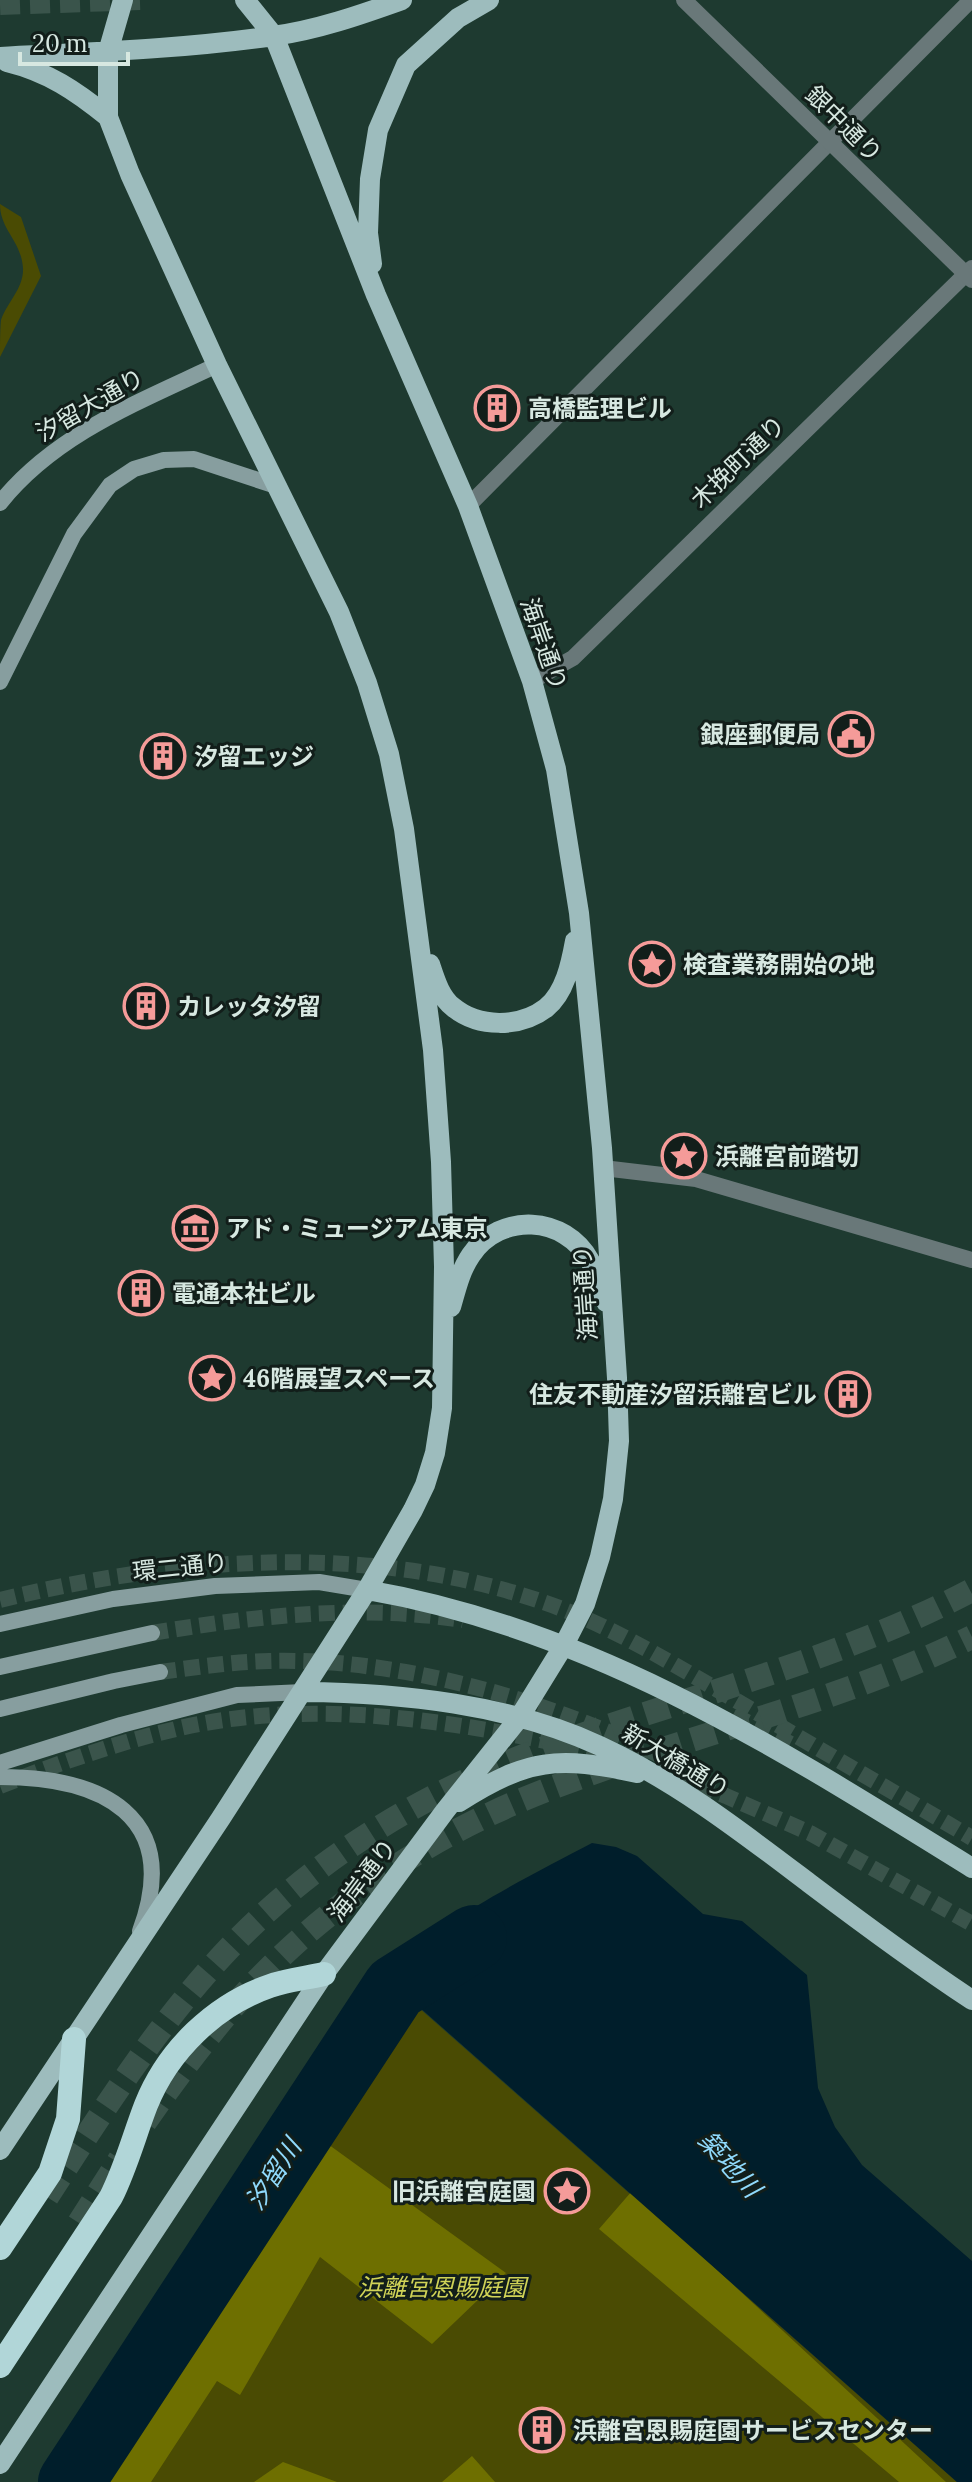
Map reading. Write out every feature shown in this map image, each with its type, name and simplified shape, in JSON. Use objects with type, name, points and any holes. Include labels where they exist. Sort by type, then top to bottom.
[{"type":"highway","points":[[0,2366],[96,2221],[121,2176],[147,2102],[162,2074],[204,2023],[237,1999],[273,1984],[324,1974]]},
{"type":"highway","points":[[0,2248],[50,2173],[68,2119],[74,2039]]},
{"type":"highway","points":[[0,2268],[43,2203]]},
{"type":"highway","points":[[0,2343],[79,2223]]},
{"type":"main road","points":[[0,2150],[367,1590],[413,1510],[435,1453],[442,1408],[441,1162],[433,1050],[404,829],[392,769],[367,683],[339,612],[217,365],[130,174],[108,117],[108,52],[123,0]]},
{"type":"main road","name":"海岸通り","points":[[0,2464],[324,1974],[445,1811],[519,1718],[564,1645],[585,1604],[600,1557],[613,1499],[619,1441],[603,1168],[579,913],[556,769],[532,681],[468,506],[376,295],[274,36],[245,0]]},
{"type":"main road","points":[[0,58],[108,52],[274,36],[330,23],[402,0]]},
{"type":"main road","points":[[376,295],[368,233],[370,179],[378,130],[406,65],[458,18],[489,0]]},
{"type":"main road","points":[[0,58],[71,87],[108,117]]},
{"type":"main road","name":"汐留大通り","points":[[0,503],[41,460],[68,441],[106,418],[217,365]]},
{"type":"main road","points":[[0,682],[74,534],[110,485],[134,469],[164,460],[194,459],[279,487]]},
{"type":"main road","points":[[418,932],[437,986],[451,1006],[472,1019],[501,1023],[521,1021],[547,1007],[564,982],[571,962],[579,913]]},
{"type":"main road","points":[[444,1331],[460,1275],[471,1255],[484,1240],[507,1226],[529,1224],[557,1229],[576,1243],[590,1260],[613,1319]]},
{"type":"main road","name":"環二通り","points":[[0,1624],[113,1599],[215,1586],[319,1582],[367,1590]]},
{"type":"main road","points":[[367,1590],[466,1611],[635,1674],[773,1746],[972,1868]]},
{"type":"main road","points":[[0,1667],[152,1633]]},
{"type":"main road","points":[[0,1709],[160,1672]]},
{"type":"main road","points":[[0,1763],[121,1725],[237,1695],[303,1692]]},
{"type":"main road","name":"新大橋通り","points":[[303,1692],[401,1696],[519,1718],[600,1746],[660,1778],[736,1828],[912,1960],[972,2000]]},
{"type":"main road","points":[[445,1811],[511,1772],[541,1763],[570,1761],[660,1778]]},
{"type":"main road","points":[[0,1777],[57,1780],[85,1788],[105,1795],[135,1820],[146,1842],[152,1886],[132,1951]]},
{"type":"street","name":"銀中通り","points":[[684,0],[828,143],[970,274]]},
{"type":"street","points":[[468,506],[971,0]]},
{"type":"street","name":"木挽町通り","points":[[532,681],[573,658],[970,274]]},
{"type":"street","points":[[603,1168],[696,1179],[972,1260]]},
{"type":"green space","points":[[0,204],[21,217],[41,276],[0,357],[1,320],[18,288],[23,268],[19,250],[3,221]]},
{"type":"green space","name":"浜離宮恩賜庭園","points":[[402,1993],[957,2482],[80,2482]]},
{"type":"green space","points":[[314,2134],[506,2273],[432,2344],[320,2257],[240,2395],[217,2381],[151,2482],[86,2482]]},
{"type":"green space","points":[[632,2191],[946,2482],[899,2482],[599,2229]]},
{"type":"green space","points":[[472,2456],[495,2482],[442,2482]]},
{"type":"green space","points":[[283,2462],[337,2482],[254,2482]]},
{"type":"water","name":"築地川","points":[[592,1843],[616,1847],[637,1856],[703,1914],[742,1921],[807,1975],[818,2088],[835,2127],[862,2165],[972,2261],[972,2482],[957,2482],[384,1976],[456,1919]]},
{"type":"waterway","name":"汐留川","points":[[71,2482],[395,1988],[474,1938]]},
{"type":"tunnel","points":[[0,5],[143,0]]},
{"type":"tunnel","points":[[0,1600],[135,1574],[273,1562],[410,1570],[477,1583],[568,1611],[618,1634],[972,1838]]},
{"type":"tunnel","points":[[47,2197],[150,2044],[207,1972],[272,1907],[336,1856],[405,1812],[515,1759],[818,1657],[922,1615],[972,1590]]},
{"type":"tunnel","points":[[152,1633],[308,1614],[385,1613],[463,1620]]},
{"type":"tunnel","points":[[145,2122],[222,2020],[263,1974],[329,1915],[401,1863],[477,1820],[517,1802],[630,1760],[860,1684],[972,1637]]},
{"type":"tunnel","points":[[160,1672],[269,1661],[352,1664],[394,1670],[518,1699],[621,1737],[696,1773]]},
{"type":"tunnel","points":[[0,1786],[89,1754],[180,1728],[284,1714],[337,1714],[442,1723],[597,1752]]},
{"type":"tunnel","points":[[733,1715],[791,1744]]},
{"type":"tunnel","points":[[654,1768],[810,1833],[972,1924]]},
{"type":"tunnel","points":[[79,2223],[120,2159]]},
{"type":"place","name":"高橋監理ビル","points":[[497,408]]},
{"type":"place","name":"銀座郵便局","points":[[851,734]]},
{"type":"place","name":"汐留エッジ","points":[[163,756]]},
{"type":"place","name":"検査業務開始の地","points":[[652,964]]},
{"type":"place","name":"カレッタ汐留","points":[[146,1006]]},
{"type":"place","name":"浜離宮前踏切","points":[[684,1156]]},
{"type":"place","name":"アド・ミュージアム東京","points":[[195,1228]]},
{"type":"place","name":"電通本社ビル","points":[[141,1293]]},
{"type":"place","name":"46階展望スペース","points":[[212,1378]]},
{"type":"place","name":"住友不動産汐留浜離宮ビル","points":[[848,1394]]},
{"type":"place","name":"旧浜離宮庭園","points":[[567,2191]]},
{"type":"place","name":"浜離宮恩賜庭園サービスセンター","points":[[542,2430]]}]
